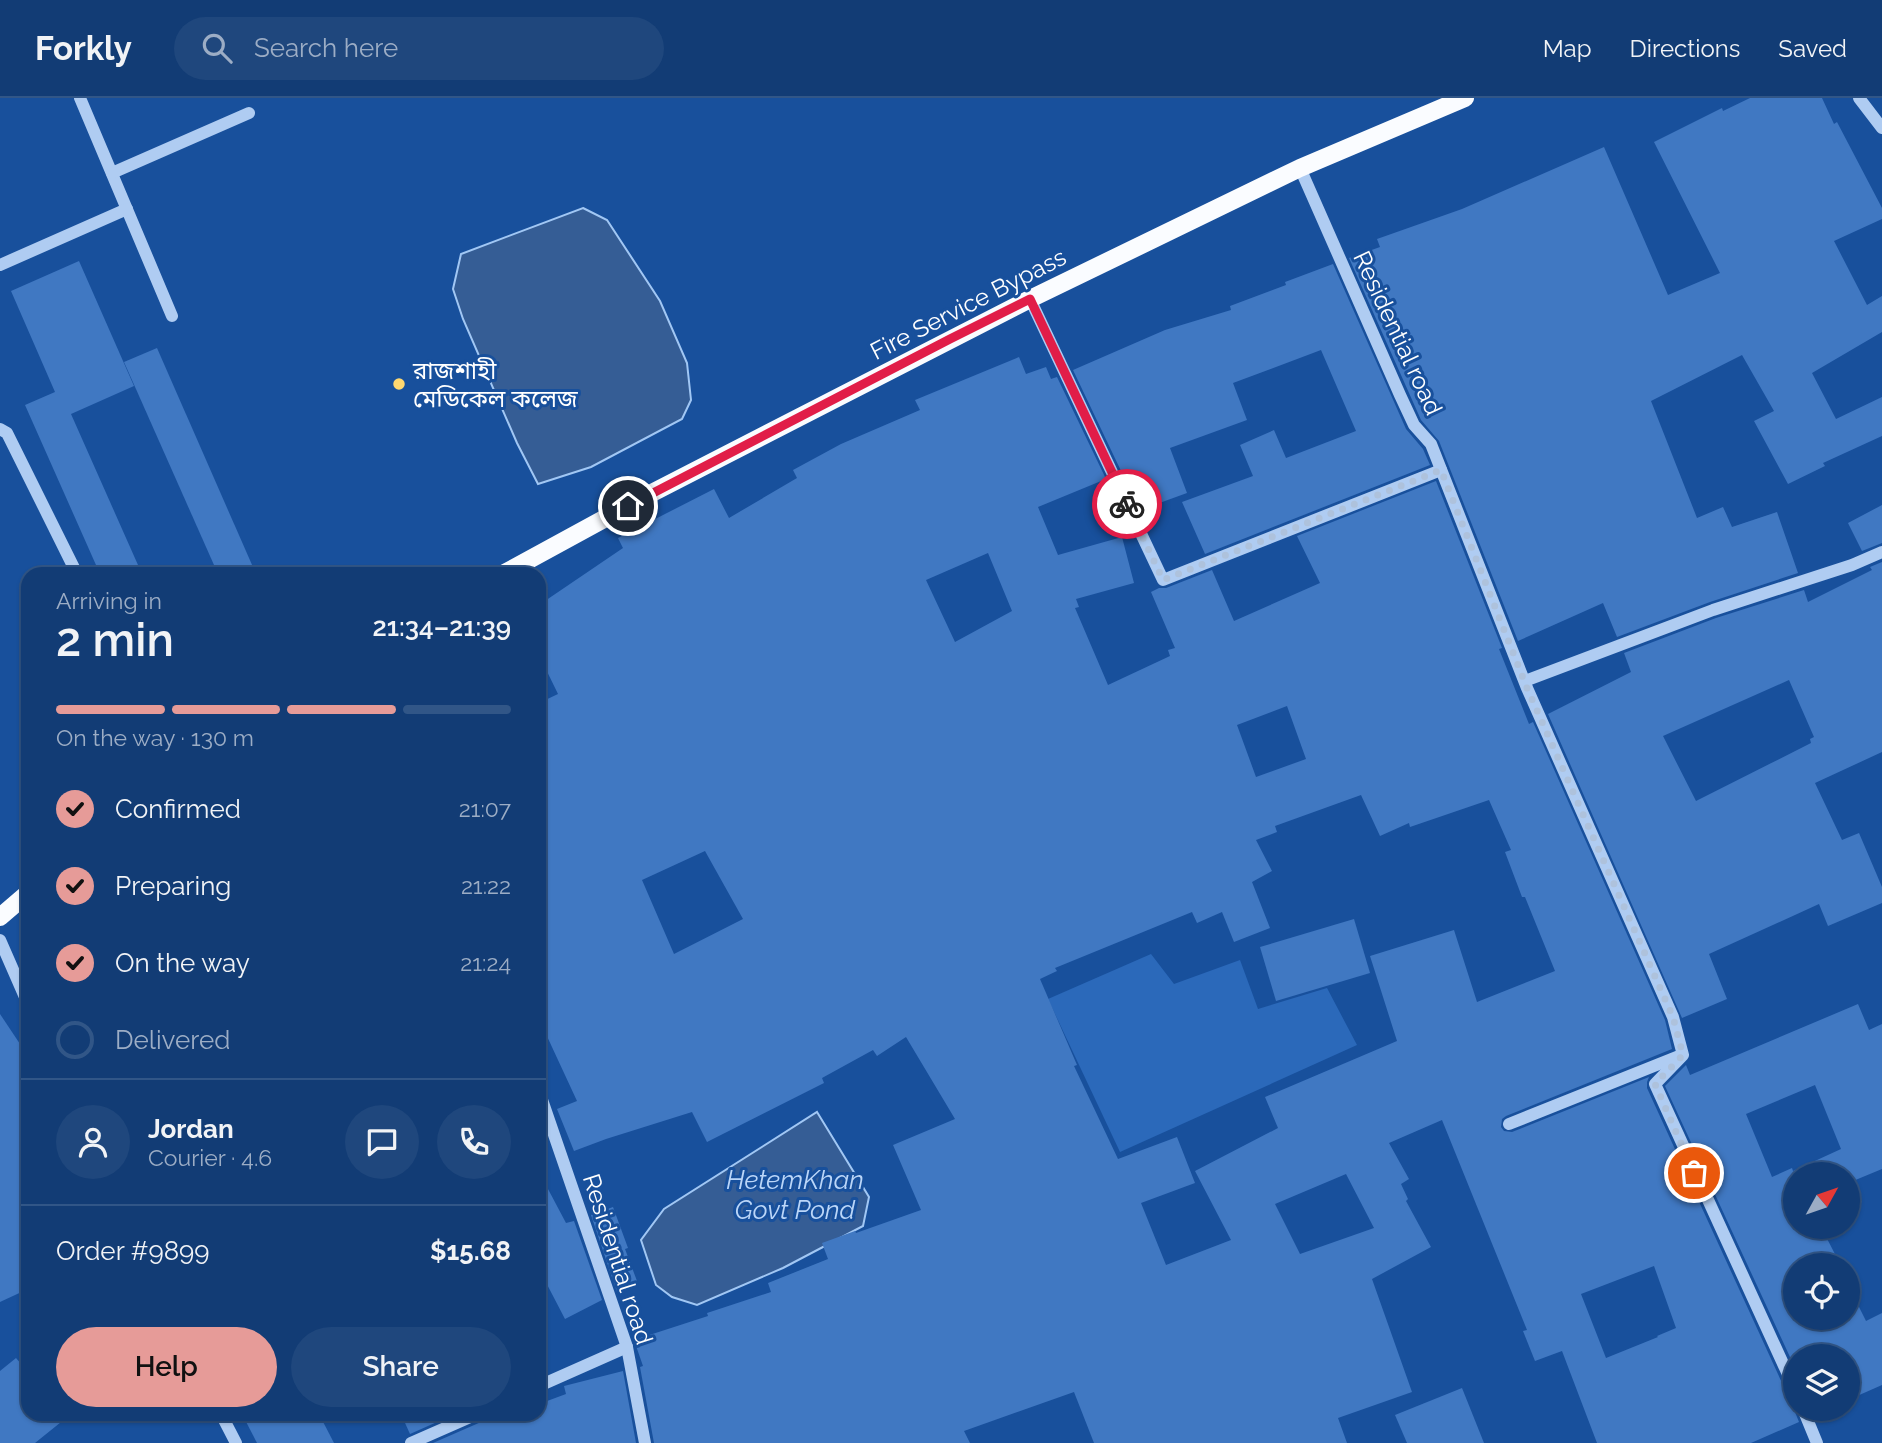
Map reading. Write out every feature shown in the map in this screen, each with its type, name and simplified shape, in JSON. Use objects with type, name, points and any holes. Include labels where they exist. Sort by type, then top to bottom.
[{"type":"main road","name":"Fire Service Bypass","points":[[516,567],[646,496],[1030,299],[1300,168],[1465,98]]},
{"type":"main road","points":[[0,918],[21,899]]},
{"type":"street","points":[[80,98],[173,316]]},
{"type":"street","points":[[1859,98],[1882,128]]},
{"type":"street","points":[[112,173],[249,113]]},
{"type":"street","name":"Residential road","points":[[1300,168],[1399,396],[1414,425],[1431,444],[1524,681],[1673,1017],[1683,1055]]},
{"type":"street","points":[[0,265],[127,209]]},
{"type":"street","points":[[1030,299],[1163,580],[1441,470]]},
{"type":"street","points":[[0,429],[7,433],[73,567]]},
{"type":"street","points":[[1524,681],[1713,610],[1852,565],[1882,552]]},
{"type":"street","points":[[0,940],[21,988]]},
{"type":"street","points":[[1509,1124],[1683,1055]]},
{"type":"street","points":[[1683,1055],[1655,1084],[1783,1364]]},
{"type":"street","name":"Residential road","points":[[546,1111],[627,1347],[645,1443]]},
{"type":"street","points":[[546,1383],[627,1347]]},
{"type":"street","points":[[225,1421],[236,1443]]},
{"type":"street","points":[[411,1443],[461,1421]]},
{"type":"street","points":[[1808,1421],[1817,1443]]},
{"type":"shaded area","points":[[1151,954],[1174,984],[1240,960],[1258,1009],[1327,988],[1357,1045],[1120,1152],[1048,999]]},
{"type":"water","points":[[583,208],[607,220],[660,301],[687,363],[691,400],[682,419],[591,467],[538,484],[517,443],[463,319],[453,289],[461,254]]},
{"type":"water","name":"HetemKhan Govt Pond","points":[[817,1112],[869,1197],[863,1226],[783,1268],[697,1305],[672,1297],[656,1285],[641,1240],[664,1209]]},
{"type":"building","points":[[1750,98],[1822,98],[1882,208],[1882,219],[1834,241],[1867,305],[1882,296],[1882,332],[1812,373],[1836,419],[1882,397],[1882,436],[1823,463],[1825,466],[1788,484],[1754,421],[1774,411],[1742,355],[1651,401],[1697,518],[1723,507],[1732,527],[1777,512],[1798,573],[1617,637],[1603,603],[1518,641],[1439,441],[1421,420],[1349,258],[1380,247],[1377,239],[1462,209],[1604,147],[1668,295],[1720,273],[1654,142],[1722,108],[1723,111]]},
{"type":"building","points":[[79,261],[134,386],[71,414],[139,567],[97,567],[25,405],[55,392],[11,291]]},
{"type":"building","points":[[1333,264],[1406,429],[1423,449],[1430,465],[1205,554],[1182,502],[1253,476],[1240,445],[1274,430],[1286,458],[1356,431],[1321,350],[1233,383],[1247,420],[1170,448],[1187,493],[1143,509],[1129,470],[1122,473],[1073,370],[1165,330],[1231,310],[1230,306]]},
{"type":"building","points":[[157,348],[253,567],[215,567],[124,362]]},
{"type":"building","points":[[1019,357],[1026,374],[1046,367],[1051,379],[1057,377],[1106,479],[1038,507],[1058,555],[1122,537],[1134,583],[1076,599],[1079,607],[1075,608],[1108,685],[1170,656],[1168,650],[1175,648],[1151,592],[1212,570],[1234,621],[1320,583],[1297,536],[1436,481],[1529,724],[1533,722],[1665,1020],[1672,1049],[1506,1116],[1502,1119],[1501,1127],[1504,1131],[1512,1132],[1649,1077],[1647,1088],[1783,1385],[1783,1421],[1799,1422],[1751,1443],[1597,1443],[1562,1351],[1535,1361],[1523,1331],[1527,1330],[1442,1120],[1389,1143],[1409,1179],[1401,1184],[1408,1199],[1406,1201],[1431,1247],[1372,1279],[1412,1392],[1338,1418],[1347,1443],[1094,1443],[1074,1392],[964,1431],[970,1443],[654,1443],[640,1367],[643,1366],[634,1340],[771,1292],[768,1283],[828,1259],[822,1243],[921,1210],[893,1145],[955,1119],[906,1037],[877,1056],[873,1050],[822,1078],[824,1083],[707,1142],[692,1112],[574,1151],[557,1109],[577,1101],[546,1034],[546,700],[558,694],[546,669],[546,600],[623,548],[618,538],[714,489],[729,518],[797,478],[793,470],[841,444],[920,410],[915,400]],"holes":[[[988,553],[1012,611],[955,642],[926,580]],[[1287,706],[1306,759],[1256,777],[1237,725]],[[1361,795],[1380,836],[1409,823],[1410,827],[1489,800],[1511,850],[1505,852],[1522,897],[1525,897],[1555,971],[1477,1002],[1454,930],[1370,956],[1397,1041],[1265,1097],[1278,1128],[1195,1171],[1231,1240],[1166,1265],[1141,1203],[1195,1183],[1177,1137],[1118,1159],[1074,1066],[1077,1065],[1040,979],[1057,971],[1055,968],[1192,912],[1197,923],[1222,912],[1234,942],[1270,928],[1252,882],[1272,871],[1256,840],[1277,832],[1275,826]],[[705,851],[743,919],[674,954],[642,880]],[[1346,1174],[1374,1228],[1300,1254],[1275,1204]],[[1654,1266],[1676,1328],[1606,1358],[1581,1294]]]},
{"type":"building","points":[[1882,505],[1882,543],[1862,551],[1848,523]]},
{"type":"building","points":[[1882,562],[1882,752],[1815,783],[1842,840],[1859,833],[1882,887],[1882,903],[1828,926],[1819,904],[1709,954],[1727,999],[1682,1018],[1548,714],[1631,672],[1624,653],[1716,618],[1804,590],[1808,602],[1872,570],[1870,567]],"holes":[[[1789,680],[1814,737],[1810,739],[1811,743],[1696,801],[1663,736]]]},
{"type":"building","points":[[1354,919],[1370,973],[1276,1001],[1260,947]]},
{"type":"building","points":[[1858,1004],[1869,1030],[1882,1024],[1882,1169],[1860,1178],[1860,1162],[1813,1162],[1841,1149],[1815,1085],[1746,1114],[1772,1177],[1783,1172],[1783,1239],[1827,1239],[1834,1253],[1783,1253],[1783,1330],[1860,1330],[1860,1309],[1866,1321],[1882,1313],[1882,1385],[1860,1395],[1860,1344],[1784,1344],[1665,1086],[1686,1065],[1690,1075]]},
{"type":"building","points":[[0,1014],[21,1046],[21,1292],[0,1302]]},
{"type":"building","points":[[546,1185],[566,1223],[574,1221],[602,1300],[565,1319],[546,1282]]},
{"type":"building","points":[[613,1207],[637,1281],[617,1292],[591,1215]]},
{"type":"building","points":[[16,1358],[21,1364],[21,1421],[62,1421],[35,1443],[0,1443],[0,1371]]},
{"type":"building","points":[[623,1371],[636,1443],[433,1443],[482,1421],[546,1421],[546,1401],[566,1394],[564,1386]]},
{"type":"building","points":[[1462,1388],[1484,1443],[1407,1443],[1395,1415]]},
{"type":"building","points":[[246,1421],[323,1421],[334,1443],[257,1443]]},
{"type":"building","points":[[404,1421],[439,1421],[410,1434]]},
{"type":"way so far","points":[[1127,504],[1163,580],[1441,470],[1527,688],[1673,1017],[1683,1055],[1655,1084],[1694,1173]]},
{"type":"place","name":"রাজশাহী মেডিকেল কলেজ","points":[[399,384]]},
{"type":"route","points":[[628,506],[1030,299],[1127,504]]}]
